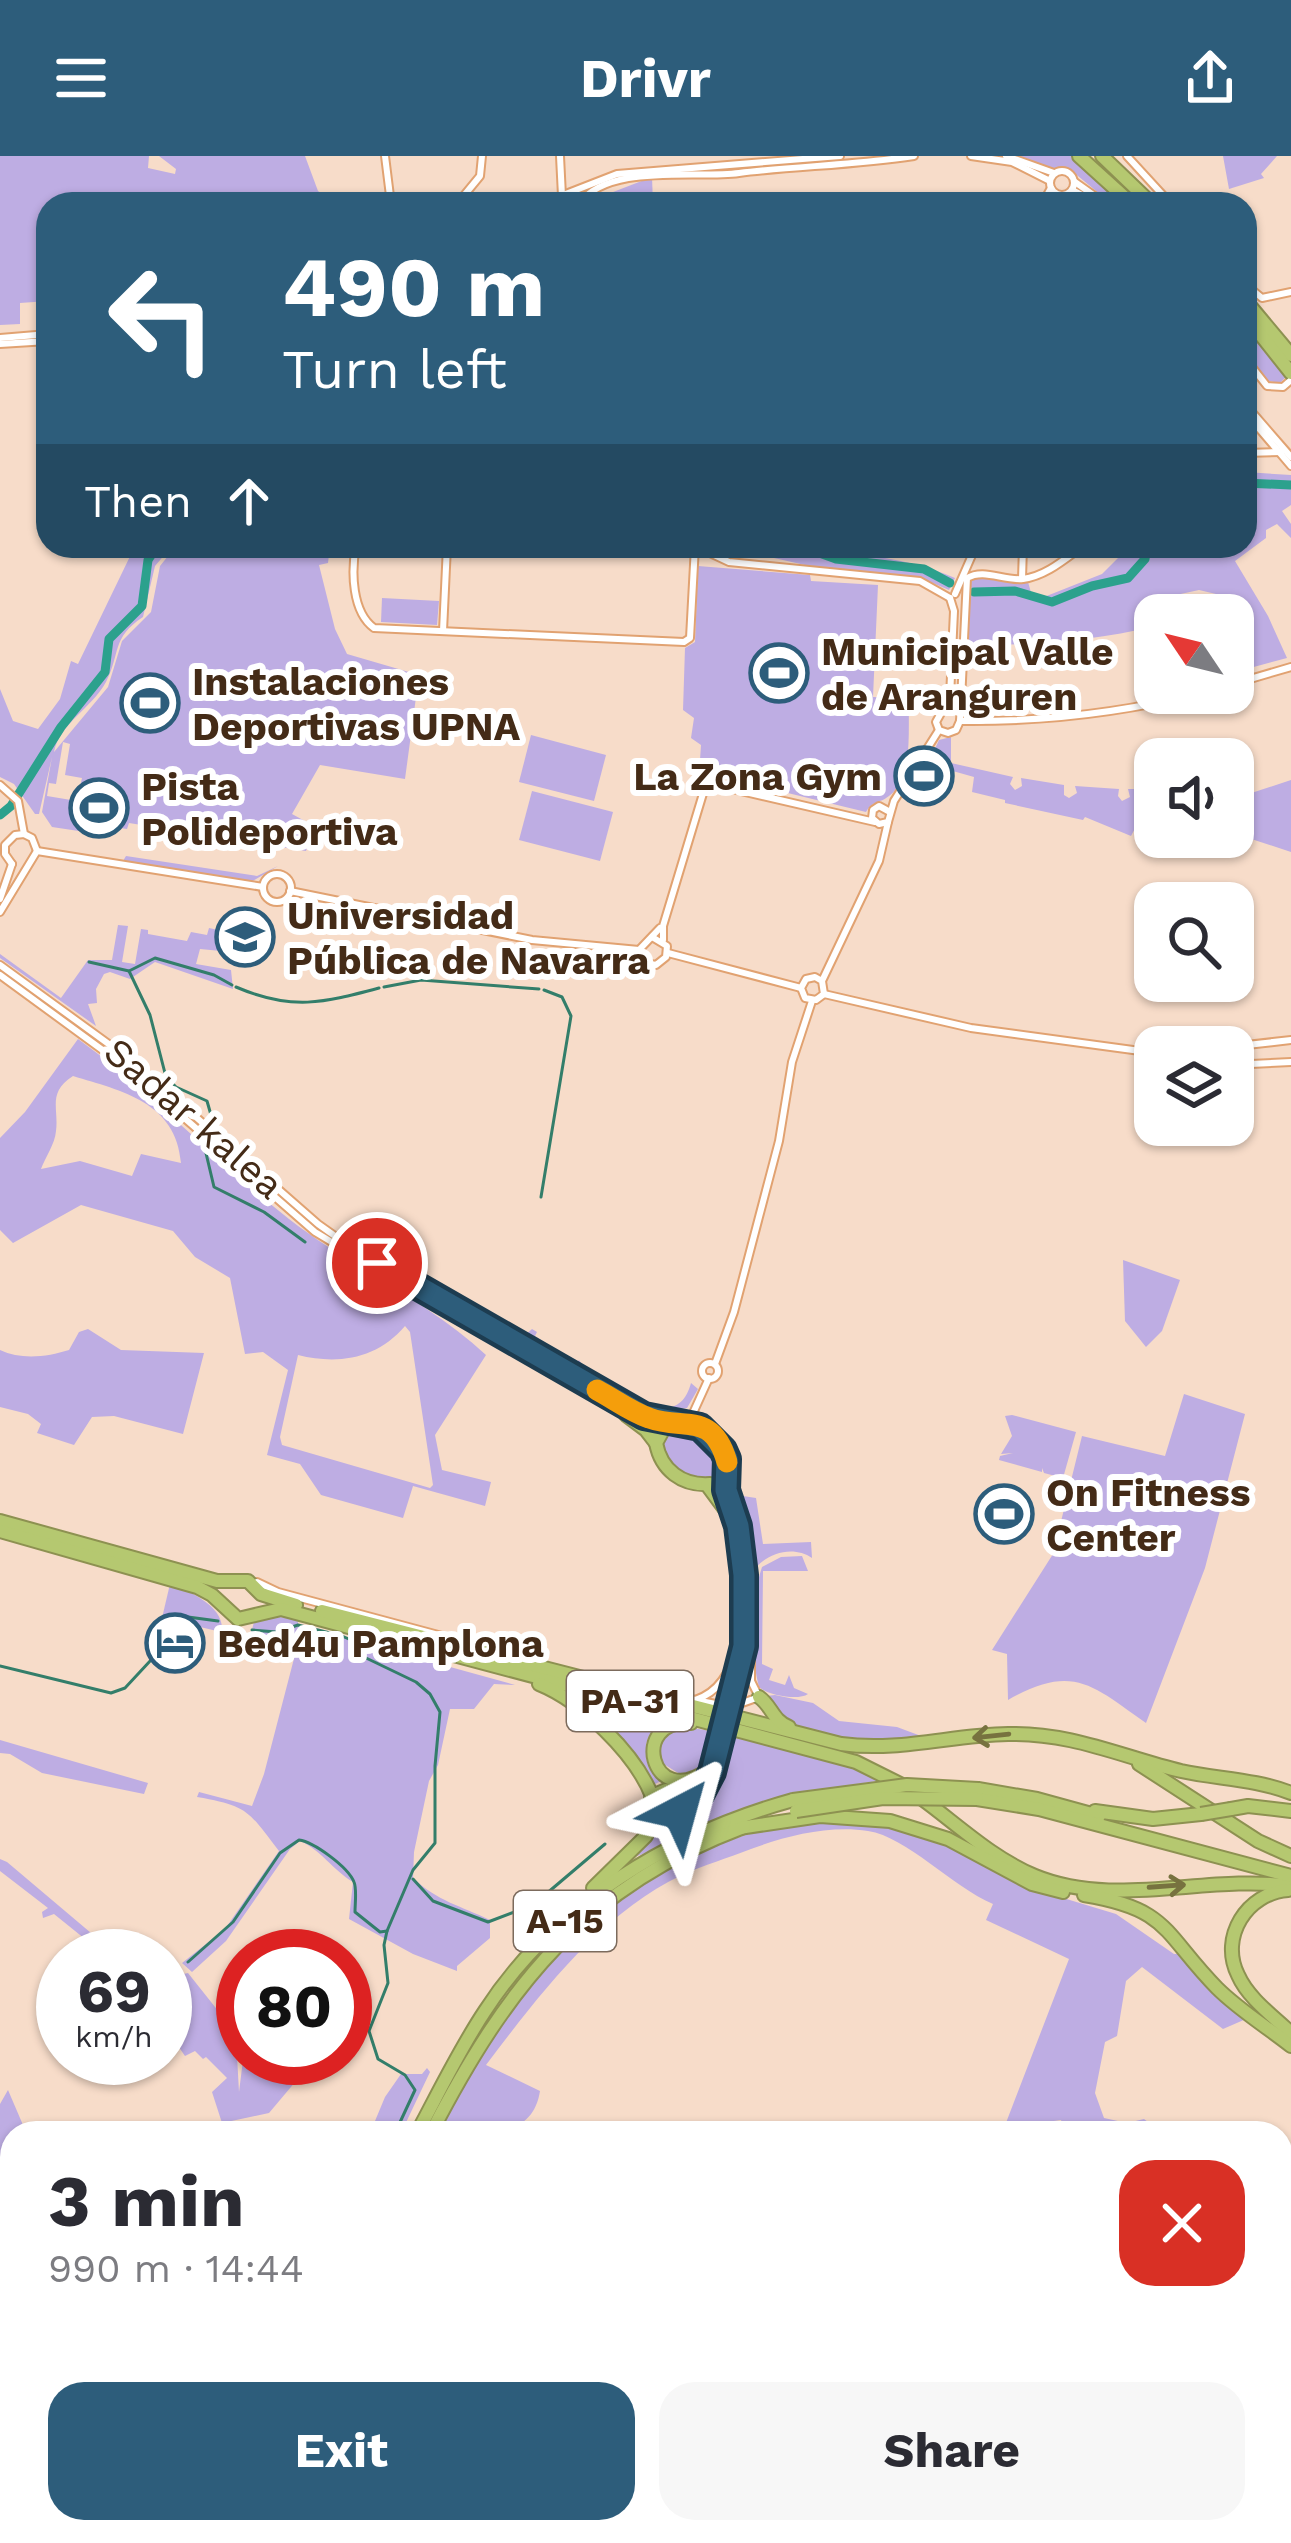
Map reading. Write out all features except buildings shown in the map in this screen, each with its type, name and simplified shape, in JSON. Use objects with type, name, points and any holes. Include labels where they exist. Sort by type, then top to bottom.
[{"type":"highway","points":[[1083,156],[1122,192]]},
{"type":"highway","points":[[1102,156],[1142,192]]},
{"type":"highway","points":[[1115,156],[1146,192]]},
{"type":"highway","points":[[1257,314],[1291,355]]},
{"type":"highway","points":[[1257,331],[1291,377]]},
{"type":"highway","points":[[510,1344],[644,1416],[667,1423],[689,1422],[708,1432],[723,1450],[724,1476],[751,1593]]},
{"type":"highway","points":[[510,1344],[631,1418],[656,1443],[661,1461],[675,1475],[691,1484],[707,1485],[724,1476]]},
{"type":"highway","points":[[656,1443],[667,1423]]},
{"type":"highway","points":[[707,1485],[721,1499],[741,1577],[742,1621],[734,1684]]},
{"type":"highway","name":"PA-31","points":[[0,1521],[228,1583],[248,1581],[261,1594],[714,1714],[859,1747],[905,1748],[1004,1734],[1043,1734],[1106,1748],[1291,1856]]},
{"type":"highway","points":[[653,1817],[663,1822],[678,1816],[701,1793],[717,1750],[744,1646],[746,1600],[738,1526]]},
{"type":"highway","name":"PA-31","points":[[0,1531],[172,1578],[212,1595],[238,1619],[281,1609],[871,1768],[908,1788],[1005,1866],[1064,1892],[1120,1902],[1148,1914],[1173,1934],[1220,1990],[1291,2046]]},
{"type":"highway","points":[[223,1604],[228,1583]]},
{"type":"highway","points":[[256,1614],[261,1594]]},
{"type":"highway","points":[[494,1666],[550,1688],[580,1707],[640,1773],[652,1796]]},
{"type":"highway","points":[[759,1697],[781,1723],[859,1747]]},
{"type":"highway","points":[[708,1769],[685,1782],[668,1778],[653,1759],[656,1738],[666,1727],[682,1722],[779,1740]]},
{"type":"highway","points":[[1106,1748],[1184,1771],[1291,1792]]},
{"type":"highway","points":[[548,1935],[646,1836],[653,1817],[652,1796],[661,1790],[675,1793],[697,1785],[717,1750]]},
{"type":"highway","name":"A-15","points":[[424,2121],[486,2008],[548,1935],[634,1868],[684,1839],[833,1792],[907,1785],[1078,1810],[1291,1872]]},
{"type":"highway","points":[[675,1793],[681,1804],[678,1816]]},
{"type":"highway","name":"A-15","points":[[977,1794],[1291,1872]]},
{"type":"highway","name":"A-15","points":[[438,2121],[486,2033],[538,1964],[577,1925],[681,1853],[795,1805]]},
{"type":"highway","points":[[1078,1810],[1153,1820],[1248,1806],[1291,1811]]},
{"type":"highway","points":[[944,1816],[1020,1869],[1077,1888],[1242,1881],[1291,1888]]},
{"type":"highway","points":[[740,1828],[801,1817],[877,1819],[948,1839],[1032,1884],[1064,1892]]},
{"type":"highway","points":[[1291,1888],[1274,1891],[1251,1905],[1236,1928],[1232,1949],[1242,1983],[1291,2033]]},
{"type":"street","points":[[385,156],[390,192]]},
{"type":"street","points":[[467,192],[480,176],[482,156]]},
{"type":"street","points":[[560,156],[564,192]]},
{"type":"street","points":[[739,168],[840,156]]},
{"type":"street","points":[[573,192],[608,176],[914,156]]},
{"type":"street","points":[[971,156],[1039,172],[1059,192]]},
{"type":"street","points":[[1006,156],[1052,181]]},
{"type":"street","points":[[1127,156],[1160,192]]},
{"type":"street","points":[[1047,192],[1052,181],[1069,172],[1069,192]]},
{"type":"street","points":[[589,192],[651,174]]},
{"type":"street","points":[[1066,192],[1072,188]]},
{"type":"street","points":[[1072,188],[1080,192]]},
{"type":"street","points":[[1257,294],[1262,298],[1291,292]]},
{"type":"street","points":[[0,341],[36,338]]},
{"type":"street","points":[[1257,377],[1282,387],[1291,377]]},
{"type":"street","points":[[1257,422],[1291,462]]},
{"type":"street","points":[[1257,423],[1291,462]]},
{"type":"street","points":[[1257,453],[1281,452]]},
{"type":"street","points":[[356,558],[356,596],[368,626],[686,641],[690,638],[694,558]]},
{"type":"street","points":[[443,631],[446,558]]},
{"type":"street","points":[[720,558],[920,580],[952,596],[964,596]]},
{"type":"street","points":[[663,926],[639,950],[650,965],[664,961],[668,953],[663,926],[705,787],[715,785],[855,819],[881,817],[939,730],[937,716],[950,697],[952,596],[970,558]]},
{"type":"street","points":[[1022,579],[1023,558]]},
{"type":"street","points":[[939,730],[953,732],[959,719],[963,584],[971,574],[1022,579],[1067,558]]},
{"type":"street","points":[[954,611],[964,610]]},
{"type":"street","points":[[1254,678],[1291,667]]},
{"type":"street","points":[[946,709],[959,719],[1095,715],[1134,707]]},
{"type":"street","points":[[0,785],[18,801],[24,834]]},
{"type":"street","points":[[824,994],[822,981],[879,861],[884,833],[881,817]]},
{"type":"street","points":[[0,840],[24,834],[32,838],[37,851],[0,912]]},
{"type":"street","points":[[0,899],[4,849],[11,837]]},
{"type":"street","points":[[37,851],[263,887]]},
{"type":"street","points":[[6,858],[26,866]]},
{"type":"street","points":[[277,874],[287,879],[290,891],[276,902],[268,899],[263,887],[277,874]]},
{"type":"street","points":[[290,891],[532,940],[639,950]]},
{"type":"street","points":[[652,937],[663,940]]},
{"type":"street","points":[[668,953],[801,988]]},
{"type":"street","name":"Sadar kalea","points":[[0,965],[131,1061],[318,1223],[510,1344]]},
{"type":"street","name":"Sadar kalea","points":[[0,975],[127,1068],[315,1232],[398,1286],[510,1344]]},
{"type":"street","points":[[801,988],[811,977],[822,981]]},
{"type":"street","points":[[801,988],[812,1001]]},
{"type":"street","points":[[689,1422],[709,1378],[703,1367],[715,1364],[742,1278],[778,1141],[792,1062],[812,1001],[824,994],[971,1028],[1134,1050]]},
{"type":"street","points":[[1254,1044],[1291,1040]]},
{"type":"street","points":[[1254,1061],[1291,1062]]},
{"type":"street","points":[[694,1700],[718,1689],[731,1664],[735,1542]]},
{"type":"street","points":[[228,1583],[248,1578],[278,1592],[730,1707],[759,1697],[751,1681],[751,1593]]},
{"type":"shaded area","points":[[0,156],[149,156],[148,168],[175,174],[176,169],[159,156],[305,156],[319,192],[36,192],[36,302],[20,303],[20,324],[0,325]]},
{"type":"shaded area","points":[[1020,156],[1073,156],[1114,192],[1097,192],[1067,167],[1053,169]]},
{"type":"shaded area","points":[[1223,156],[1277,156],[1261,174],[1264,178],[1229,189]]},
{"type":"shaded area","points":[[652,177],[653,192],[613,192]]},
{"type":"shaded area","points":[[1257,337],[1288,375],[1280,383],[1268,381],[1257,368]]},
{"type":"shaded area","points":[[1257,473],[1291,475],[1291,505],[1282,511],[1291,524],[1291,538],[1277,524],[1266,530],[1266,538],[1257,545]]},
{"type":"shaded area","name":"Instalaciones Deportivas UPNA","points":[[129,558],[162,558],[155,566],[143,617],[121,639],[106,682],[62,733],[54,752],[108,687],[122,641],[151,612],[160,566],[166,558],[329,558],[328,563],[319,565],[335,629],[347,654],[419,675],[405,779],[320,765],[292,814],[314,826],[306,851],[129,823],[127,829],[113,827],[112,836],[52,827],[42,812],[52,757],[39,814],[14,784],[0,777],[0,689],[13,721],[38,729],[60,699],[71,661],[78,664]],"holes":[[[63,742],[70,744],[65,775],[82,778],[77,801],[47,796],[49,783],[56,784]]]},
{"type":"shaded area","points":[[774,558],[885,558],[955,578],[949,590],[921,578]]},
{"type":"shaded area","points":[[1118,558],[1239,558],[1235,561],[1268,616],[1287,658],[1254,667],[1254,594],[1199,590],[1134,594],[1132,631],[1041,643],[972,645],[964,641],[968,581],[976,576],[1028,582],[1032,596],[1039,599],[1102,574]]},
{"type":"shaded area","name":"Municipal Valle de Aranguren","points":[[698,566],[878,585],[873,697],[922,699],[922,704],[909,704],[906,767],[889,796],[866,812],[709,774],[700,760],[701,745],[691,738],[694,718],[683,710],[685,648],[695,642]]},
{"type":"shaded area","points":[[382,598],[439,601],[437,625],[381,622]]},
{"type":"shaded area","points":[[531,735],[606,755],[594,801],[519,782]]},
{"type":"shaded area","points":[[951,737],[951,763],[1013,777],[1010,784],[1015,790],[1022,786],[1021,778],[1064,785],[1069,798],[1077,793],[1075,786],[1119,789],[1122,801],[1130,797],[1128,789],[1134,789],[1134,830],[1131,836],[1085,817],[1005,803],[972,792],[974,777],[928,764],[939,740]]},
{"type":"shaded area","points":[[1291,780],[1291,852],[1254,840],[1254,792]]},
{"type":"shaded area","points":[[532,791],[613,812],[600,861],[519,840]]},
{"type":"shaded area","points":[[126,856],[257,876],[278,866],[251,882],[123,861]]},
{"type":"shaded area","points":[[118,925],[128,926],[122,962],[135,964],[141,929],[187,941],[191,932],[223,931],[221,951],[200,949],[196,964],[231,970],[233,989],[155,962],[130,979],[110,972],[96,989],[97,1003],[88,1004],[96,1026],[0,958],[0,954],[61,998],[88,960],[112,960]]},
{"type":"shaded area","points":[[78,1039],[289,1219],[415,1301],[486,1355],[435,1435],[442,1470],[491,1482],[485,1506],[413,1486],[403,1518],[321,1495],[300,1464],[267,1455],[288,1370],[263,1352],[245,1354],[230,1278],[195,1257],[173,1231],[81,1205],[13,1243],[0,1230],[0,1138]],"holes":[[[73,1076],[127,1094],[158,1113],[177,1142],[181,1163],[141,1154],[132,1176],[80,1161],[41,1169],[55,1136],[57,1095]],[[405,1326],[410,1332],[430,1488],[282,1445],[298,1355],[356,1357],[382,1346]]]},
{"type":"shaded area","points":[[1123,1260],[1180,1280],[1162,1331],[1146,1347],[1125,1321]]},
{"type":"shaded area","points":[[88,1329],[121,1350],[204,1353],[183,1434],[114,1416],[92,1417],[74,1445],[37,1433],[41,1424],[28,1414],[0,1407],[0,1350],[25,1356],[61,1352],[69,1350],[79,1332]]},
{"type":"shaded area","points":[[532,1329],[535,1336],[576,1363],[579,1360],[601,1381],[647,1403],[674,1406],[691,1383],[698,1389],[687,1408],[653,1414],[521,1339]]},
{"type":"shaded area","points":[[1184,1394],[1245,1414],[1205,1568],[1146,1723],[1081,1683],[1049,1683],[1008,1700],[1007,1654],[992,1650],[1053,1554],[1082,1436],[1165,1456]]},
{"type":"shaded area","points":[[1005,1416],[1076,1432],[1063,1478],[1044,1473],[1042,1468],[1042,1472],[999,1460],[1013,1453],[1001,1454],[1012,1436]]},
{"type":"shaded area","points":[[678,1426],[699,1431],[721,1456],[718,1477],[692,1479],[672,1463],[661,1448],[665,1432]]},
{"type":"shaded area","points":[[732,1485],[743,1496],[756,1498],[763,1544],[811,1542],[812,1558],[796,1552],[778,1553],[751,1575],[729,1489]]},
{"type":"shaded area","points":[[802,1556],[808,1571],[763,1571],[762,1664],[773,1669],[769,1680],[785,1685],[789,1675],[794,1688],[808,1694],[790,1697],[759,1687],[754,1610],[762,1567],[781,1557]]},
{"type":"shaded area","points":[[170,1584],[211,1606],[222,1628],[217,1631],[162,1618]]},
{"type":"shaded area","points":[[269,1615],[298,1620],[298,1625],[515,1685],[494,1684],[474,1709],[450,1709],[414,1852],[413,1878],[440,1898],[490,1920],[490,1938],[457,1971],[413,1954],[349,1919],[353,1882],[300,1841],[234,1929],[225,1929],[279,1851],[246,1812],[197,1797],[199,1792],[252,1806],[264,1774],[297,1647],[250,1637],[254,1622]]},
{"type":"shaded area","points":[[563,1688],[674,1719],[654,1730],[646,1744],[661,1781],[655,1784],[611,1728]]},
{"type":"shaded area","points":[[766,1696],[813,1703],[839,1721],[897,1727],[921,1736],[870,1740],[815,1732],[782,1716]]},
{"type":"shaded area","points":[[687,1727],[716,1732],[705,1764],[683,1776],[662,1763],[658,1747],[667,1732]]},
{"type":"shaded area","points":[[727,1735],[885,1780],[764,1803],[629,1859],[658,1824],[683,1818],[709,1791]]},
{"type":"shaded area","points":[[0,1740],[148,1783],[144,1794],[42,1773],[0,1753]]},
{"type":"shaded area","points":[[817,1819],[896,1826],[943,1840],[1040,1891],[1116,1914],[1174,1954],[1182,1954],[1246,2019],[1223,2029],[1142,1967],[1126,1981],[1117,2036],[1105,2042],[1095,2093],[1104,2118],[1118,2121],[1007,2121],[1069,1959],[986,1920],[993,1904],[898,1842],[868,1831],[823,1831],[779,1840],[690,1871],[624,1911],[550,1984],[486,2065],[540,2091],[526,2120],[443,2121],[482,2048],[518,1994],[589,1921],[673,1865],[767,1829]]},
{"type":"shaded area","points":[[0,1859],[86,1929],[73,1929],[54,1914],[43,1918],[48,1908],[0,1871]]},
{"type":"shaded area","points":[[216,1936],[216,1950],[192,1972],[192,1955]]},
{"type":"shaded area","points":[[192,1978],[216,2008],[216,2067],[195,2051]]},
{"type":"shaded area","points":[[427,2068],[430,2072],[407,2121],[375,2121],[401,2074],[422,2074]]},
{"type":"shaded area","points":[[220,2085],[239,2085],[239,2092],[240,2085],[293,2085],[269,2113],[231,2121],[221,2121],[212,2092]]},
{"type":"shaded area","points":[[8,2090],[21,2121],[0,2121],[0,2104]]},
{"type":"waterway","points":[[1257,484],[1291,485]]},
{"type":"waterway","points":[[0,815],[105,672],[109,639],[142,606],[149,558]]},
{"type":"waterway","points":[[833,558],[924,569],[950,583]]},
{"type":"waterway","points":[[974,592],[1015,591],[1052,602],[1128,578],[1145,558]]},
{"type":"waterway","points":[[89,962],[129,971],[155,958],[232,985]]},
{"type":"waterway","points":[[129,971],[150,1015],[166,1077],[207,1101],[213,1122]]},
{"type":"waterway","points":[[384,987],[421,980],[539,989]]},
{"type":"waterway","points":[[236,987],[291,1002],[341,998],[379,988]]},
{"type":"waterway","points":[[541,1197],[571,1016],[562,997],[544,990]]},
{"type":"waterway","points":[[205,1149],[214,1187],[264,1212],[305,1242]]},
{"type":"waterway","points":[[157,1648],[164,1624],[173,1615],[218,1621]]},
{"type":"waterway","points":[[252,1630],[277,1632],[298,1625],[342,1636],[364,1657],[416,1682],[440,1712],[435,1843],[413,1870],[387,1931],[388,1983],[369,2031],[378,2059],[405,2075],[415,2090],[401,2121]]},
{"type":"waterway","points":[[0,1666],[111,1693],[125,1688],[151,1660]]},
{"type":"waterway","points":[[192,1958],[233,1922],[280,1853],[299,1840],[345,1869],[355,1885],[355,1912],[380,1932],[387,1931]]},
{"type":"waterway","points":[[413,1879],[433,1901],[488,1922],[533,1905],[605,1844]]},
{"type":"slow traffic","points":[[597,1390],[653,1420],[700,1427],[717,1441],[727,1462]]},
{"type":"place","name":"Municipal Valle de Aranguren","points":[[779,673]]},
{"type":"place","name":"Instalaciones Deportivas UPNA","points":[[150,703]]},
{"type":"place","name":"La Zona Gym","points":[[924,776]]},
{"type":"place","name":"Pista Polideportiva","points":[[99,808]]},
{"type":"place","name":"Universidad Pública de Navarra","points":[[245,937]]},
{"type":"place","name":"On Fitness Center","points":[[1004,1514]]},
{"type":"place","name":"Bed4u Pamplona","points":[[175,1643]]},
{"type":"route","points":[[377,1263],[644,1416],[700,1427],[723,1450],[726,1490],[738,1526],[744,1575],[744,1646],[712,1772],[694,1803],[678,1816],[680,1812]]}]
